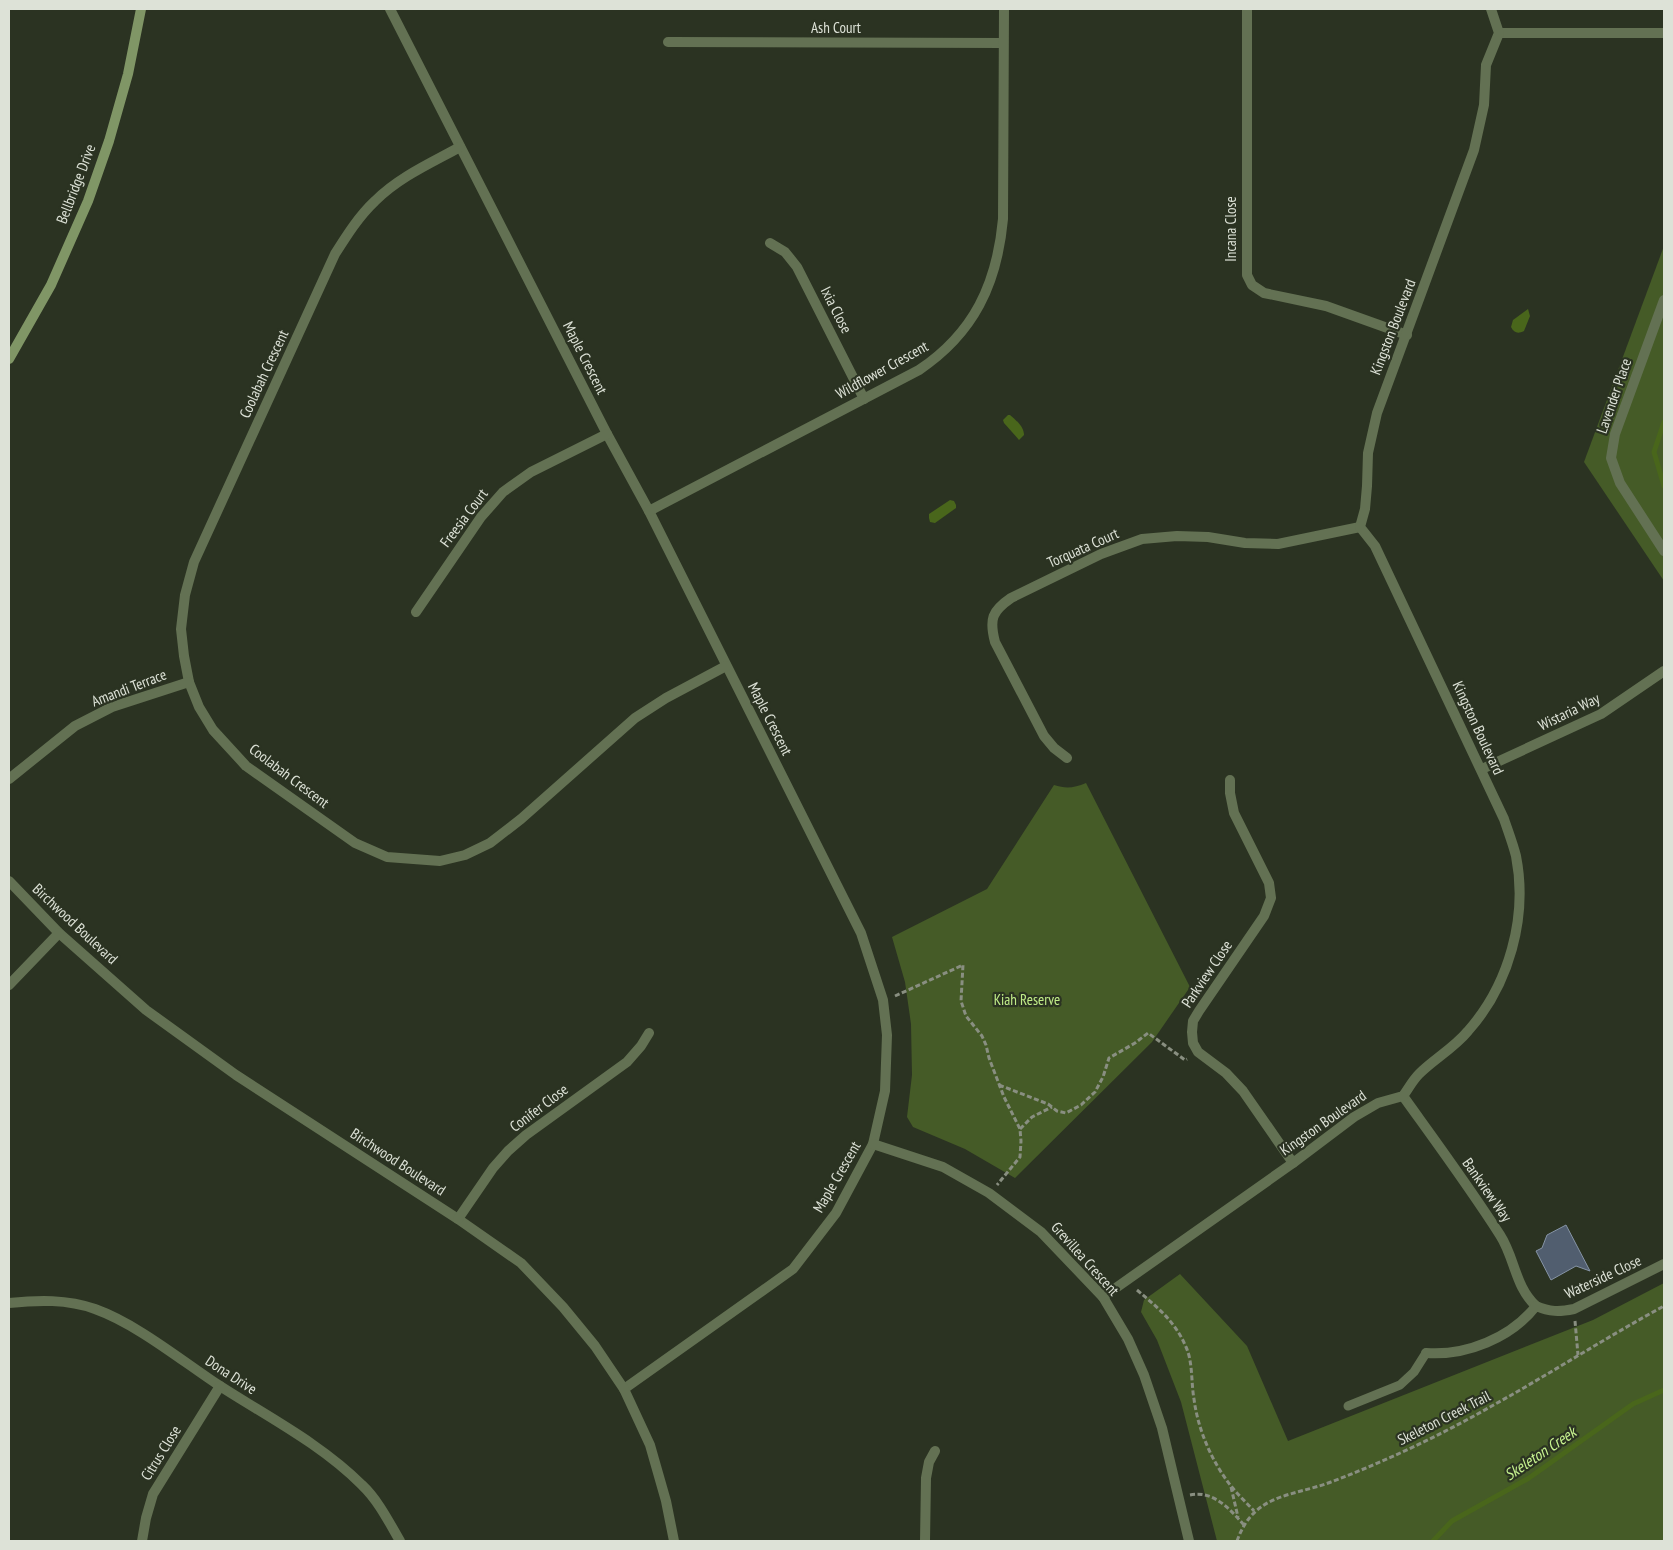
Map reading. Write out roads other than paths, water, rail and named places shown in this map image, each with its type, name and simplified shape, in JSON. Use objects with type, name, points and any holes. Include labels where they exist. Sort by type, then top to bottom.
[{"type":"street","name":"Bellbridge Drive","points":[[9,359],[51,285],[88,201],[109,142],[128,74],[141,9]]},
{"type":"street","name":"Maple Crescent","points":[[390,9],[607,434],[649,511],[861,933],[882,1000],[887,1035],[885,1091],[873,1144],[836,1213],[793,1268],[624,1389]]},
{"type":"street","name":"Wildflower Crescent","points":[[649,511],[918,370],[939,356],[958,336],[983,300],[993,276],[1001,246],[1003,219],[1004,9]]},
{"type":"street","name":"Incana Close","points":[[1247,9],[1247,275],[1252,286],[1264,293],[1326,306],[1407,335]]},
{"type":"street","points":[[1491,9],[1499,33],[1664,33]]},
{"type":"street","name":"Kingston Boulevard","points":[[1103,1297],[1127,1282],[1354,1117],[1378,1103],[1404,1096],[1418,1075],[1468,1032],[1494,996],[1509,961],[1516,932],[1519,904],[1516,856],[1504,819],[1375,546],[1360,527],[1365,509],[1368,454],[1377,413],[1474,150],[1484,105],[1486,65],[1499,33]]},
{"type":"street","name":"Ash Court","points":[[668,42],[1004,43]]},
{"type":"street","name":"Coolabah Crescent","points":[[460,147],[404,177],[375,200],[353,226],[335,254],[194,562],[185,595],[181,629],[189,682],[199,707],[214,730],[246,766],[355,843],[388,857],[440,861],[464,854],[490,843],[521,819],[635,718],[666,698],[726,666]]},
{"type":"street","name":"Ixia Close","points":[[770,243],[784,252],[797,268],[864,399]]},
{"type":"street","name":"Lavender Place","points":[[1664,300],[1615,434],[1611,458],[1620,483],[1664,551]]},
{"type":"street","name":"Freesia Court","points":[[416,612],[481,517],[502,492],[531,472],[607,434]]},
{"type":"street","name":"Torquata Court","points":[[1067,758],[1054,748],[1044,736],[995,642],[992,629],[992,615],[1000,605],[1101,554],[1142,539],[1177,536],[1245,543],[1278,544],[1360,527]]},
{"type":"street","name":"Wistaria Way","points":[[1482,770],[1601,714],[1664,671]]},
{"type":"street","name":"Amandi Terrace","points":[[9,779],[75,726],[112,707],[189,682]]},
{"type":"street","name":"Parkview Close","points":[[1230,780],[1230,793],[1234,813],[1269,882],[1272,898],[1264,916],[1193,1021],[1193,1043],[1198,1052],[1226,1074],[1243,1091],[1292,1163]]},
{"type":"street","name":"Birchwood Boulevard","points":[[9,881],[59,933],[146,1010],[236,1076],[521,1263],[564,1307],[595,1346],[624,1389],[650,1445],[666,1500],[674,1541]]},
{"type":"street","points":[[9,984],[59,933]]},
{"type":"street","name":"Conifer Close","points":[[458,1220],[493,1168],[508,1151],[526,1135],[627,1062],[649,1033]]},
{"type":"street","name":"Bankview Way","points":[[1404,1096],[1502,1237],[1522,1290],[1536,1306]]},
{"type":"street","name":"Grevillea Crescent","points":[[873,1144],[943,1167],[989,1193],[1041,1232],[1103,1297],[1128,1339],[1144,1374],[1162,1428],[1188,1541]]},
{"type":"street","name":"Waterside Close","points":[[1536,1306],[1548,1312],[1574,1309],[1664,1264]]},
{"type":"street","name":"Dona Drive","points":[[9,1303],[34,1300],[61,1301],[94,1308],[127,1324],[329,1455],[364,1486],[400,1541]]},
{"type":"street","points":[[1426,1353],[1442,1354],[1462,1350],[1504,1335],[1526,1320],[1536,1306]]},
{"type":"street","name":"Citrus Close","points":[[142,1541],[153,1494],[220,1386]]},
{"type":"street","points":[[925,1541],[926,1478],[929,1462],[935,1451]]},
{"type":"lane","points":[[1348,1406],[1400,1386],[1414,1372],[1426,1353]]},
{"type":"waterway","points":[[1664,422],[1654,452],[1664,486]]},
{"type":"waterway","name":"Skeleton Creek","points":[[1433,1541],[1452,1521],[1529,1478],[1633,1404],[1664,1390]]},
{"type":"park label","name":"Kiah Reserve","points":[[1027,1000]]}]
